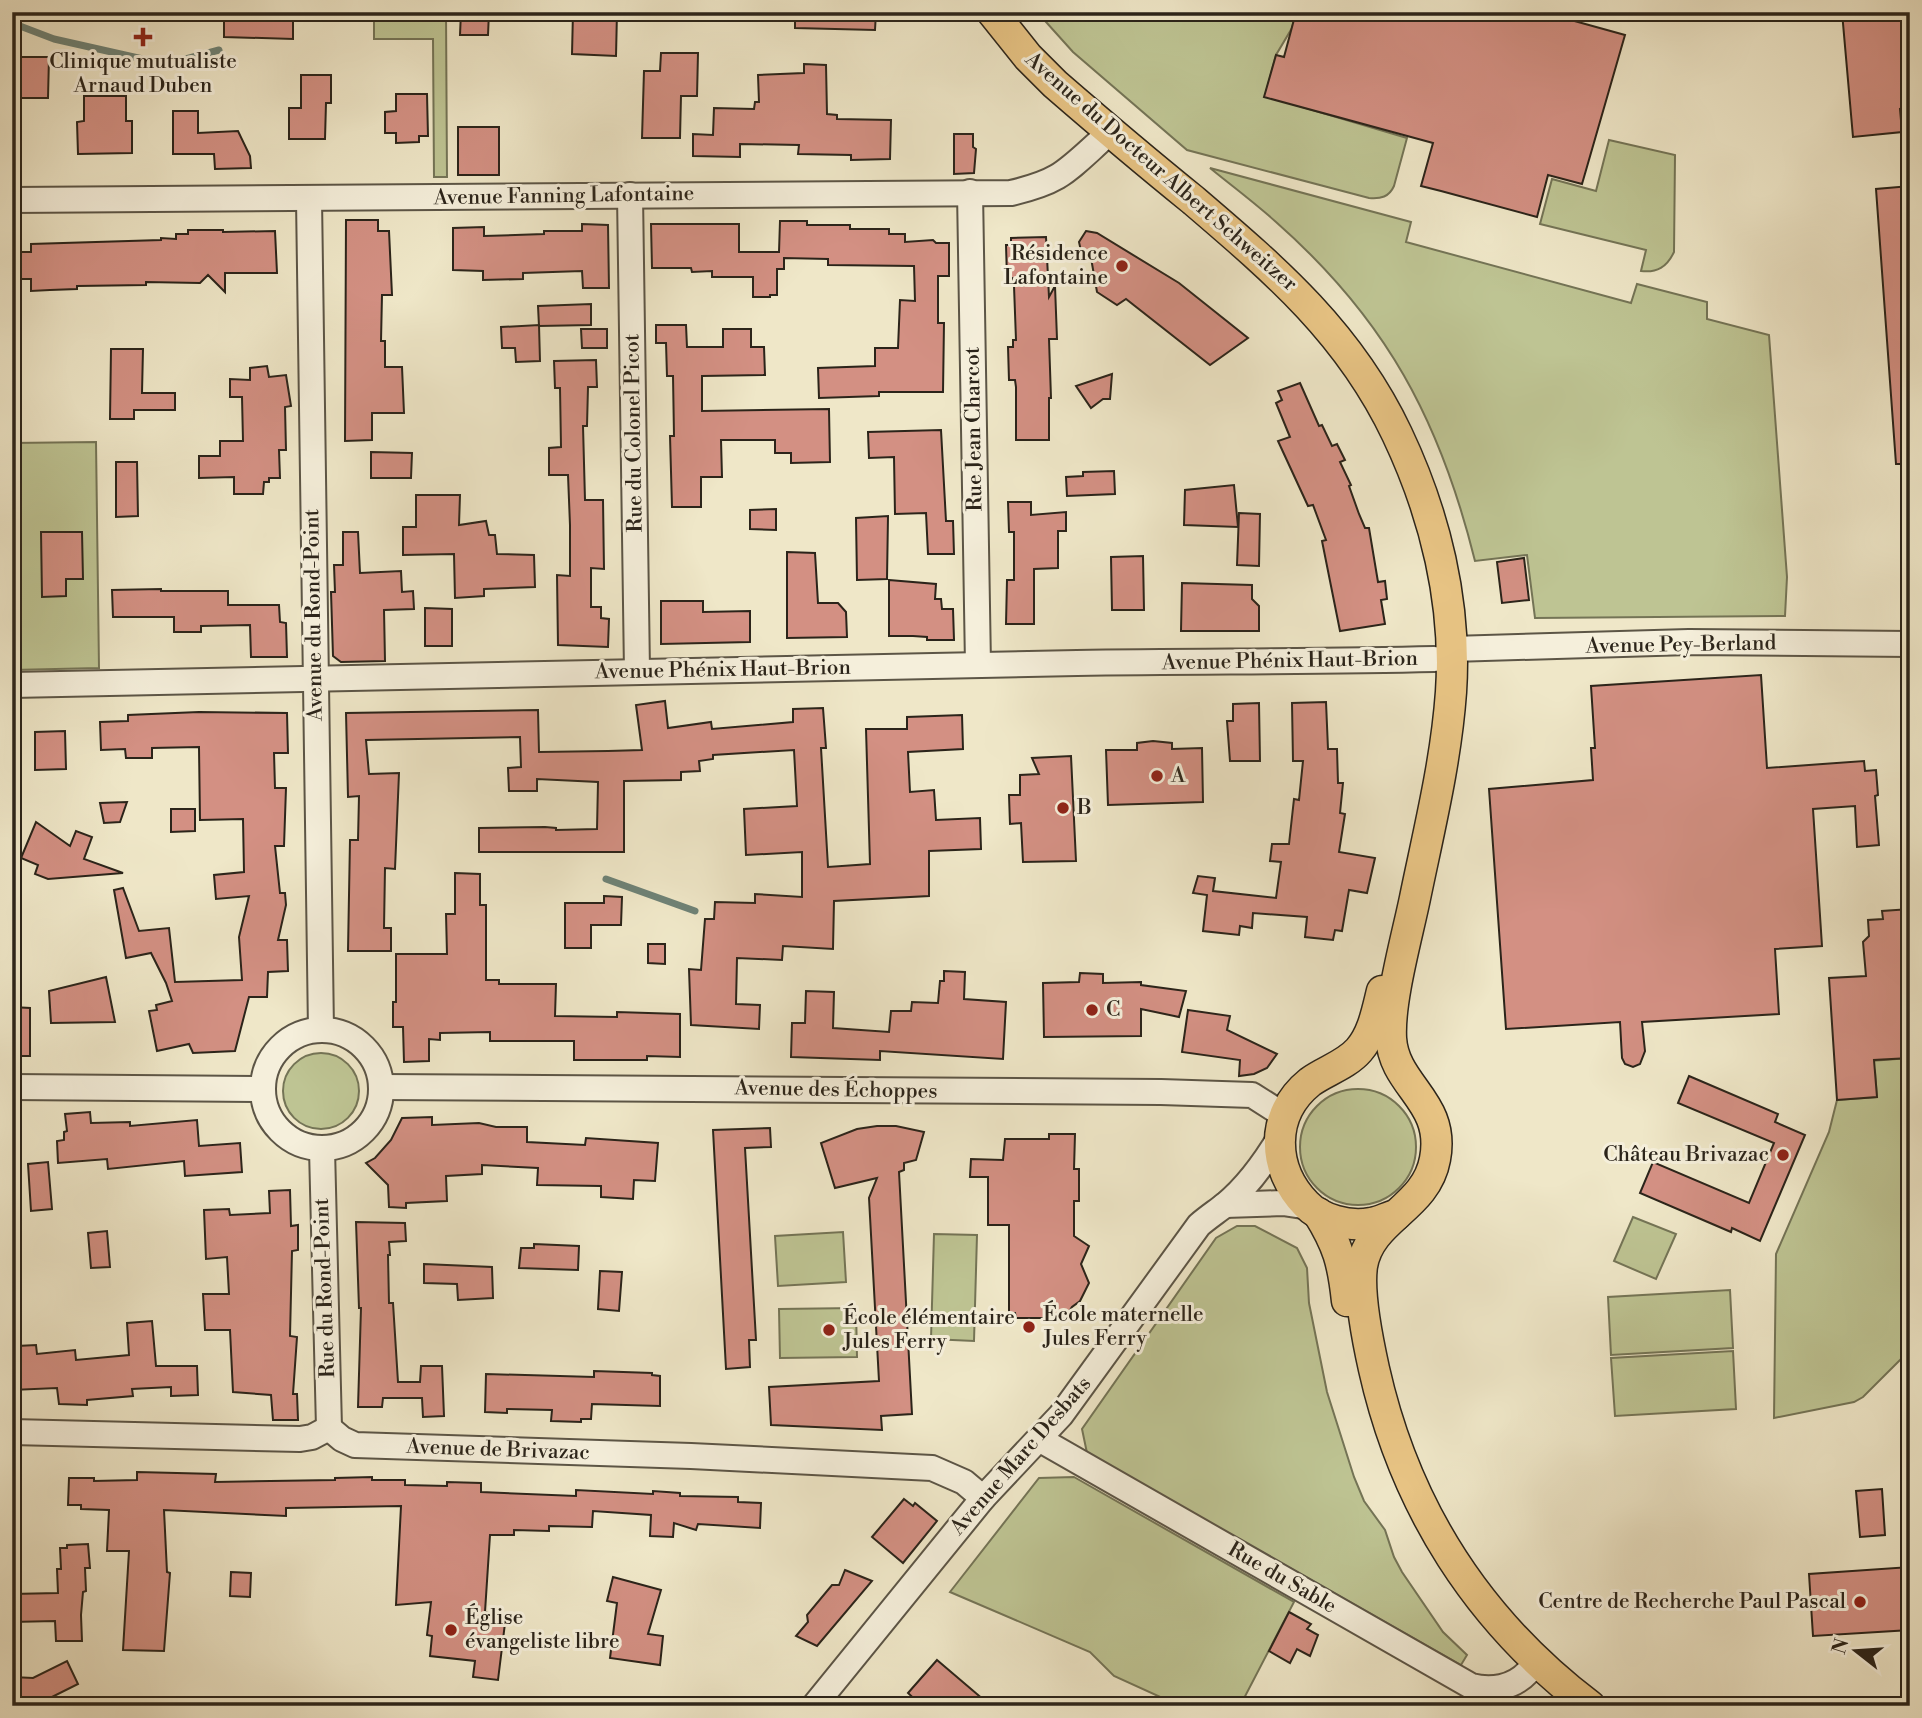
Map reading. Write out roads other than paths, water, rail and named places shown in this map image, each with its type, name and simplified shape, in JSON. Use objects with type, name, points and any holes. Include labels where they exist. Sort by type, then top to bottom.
[{"type":"main road","name":"Avenue du Docteur Albert Schweitzer","points":[[975,12],[1046,94],[1272,287],[1324,344],[1375,424],[1403,486],[1423,557],[1433,624],[1451,689],[1443,762],[1391,1022],[1391,1041],[1395,1058],[1426,1105],[1434,1123],[1437,1143],[1435,1165],[1427,1185],[1413,1202],[1371,1241],[1361,1270],[1370,1352],[1387,1418],[1405,1470],[1441,1541],[1485,1605],[1537,1663],[1590,1706]]},
{"type":"main road","name":"Avenue du Docteur Albert Schweitzer","points":[[992,12],[1028,57],[1055,84],[1288,282],[1333,333],[1356,365],[1396,432],[1429,515],[1448,602],[1428,760],[1384,986],[1368,1036],[1358,1052],[1311,1082],[1295,1097],[1282,1126]]},
{"type":"main road","name":"Avenue du Docteur Albert Schweitzer","points":[[1330,1071],[1352,1066],[1374,1067],[1396,1075],[1414,1089]]},
{"type":"main road","points":[[1282,1126],[1281,1163],[1291,1188],[1313,1210],[1335,1240],[1344,1271],[1348,1313],[1364,1397],[1392,1477],[1410,1516],[1451,1583],[1483,1624],[1528,1672],[1566,1706]]},
{"type":"main road","name":"Avenue du Docteur Albert Schweitzer","points":[[1313,1210],[1343,1223],[1370,1223],[1396,1215]]},
{"type":"street","name":"Avenue Fanning Lafontaine","points":[[12,200],[1011,193],[1052,181],[1068,171],[1099,142]]},
{"type":"street","name":"Rue Jean Charcot","points":[[970,192],[978,666]]},
{"type":"street","name":"Rue du Colonel Picot","points":[[630,195],[637,671]]},
{"type":"street","name":"Avenue du Rond-Point","points":[[309,199],[321,1030]]},
{"type":"street","name":"Avenue Pey-Berland","points":[[1443,654],[1689,642],[1910,644]]},
{"type":"street","name":"Avenue Phénix Haut-Brion","points":[[12,685],[637,671],[1304,662],[1443,654]]},
{"type":"street","points":[[321,1030],[339,1033],[362,1047],[377,1069],[381,1087],[379,1106],[370,1123],[357,1137],[341,1146],[322,1149],[303,1146],[287,1137],[274,1124],[265,1107],[263,1089],[266,1071],[274,1055],[287,1042],[303,1033],[321,1030]]},
{"type":"street","points":[[12,1087],[263,1089]]},
{"type":"street","name":"Avenue des Échoppes","points":[[381,1087],[1161,1091],[1252,1095],[1282,1126]]},
{"type":"street","name":"Avenue Marc Desbats","points":[[814,1706],[983,1498],[1061,1415],[1199,1226],[1225,1205],[1265,1161],[1282,1126]]},
{"type":"street","name":"Rue du Rond-Point","points":[[322,1149],[329,1428]]},
{"type":"street","points":[[1225,1205],[1283,1203],[1313,1210]]},
{"type":"street","points":[[12,1432],[300,1439],[312,1437],[329,1428]]},
{"type":"street","name":"Avenue de Brivazac","points":[[329,1428],[355,1445],[932,1468],[964,1482],[983,1498]]},
{"type":"street","name":"Rue du Sable","points":[[1038,1439],[1471,1686],[1492,1689],[1507,1686],[1520,1681],[1528,1672]]},
{"type":"waterway","points":[[12,23],[54,39],[156,62],[182,60],[219,50]]},
{"type":"waterway","points":[[606,879],[695,911]]},
{"type":"place","name":"Clinique mutualiste Arnaud Duben","points":[[143,37]]},
{"type":"place","name":"Résidence Lafontaine","points":[[1122,266]]},
{"type":"place","name":"A","points":[[1157,776]]},
{"type":"place","name":"B","points":[[1063,808]]},
{"type":"place","name":"C","points":[[1092,1010]]},
{"type":"place","name":"Château Brivazac","points":[[1783,1155]]},
{"type":"place","name":"École maternelle Jules Ferry","points":[[1029,1327]]},
{"type":"place","name":"École élémentaire Jules Ferry","points":[[829,1330]]},
{"type":"place","name":"Centre de Recherche Paul Pascal","points":[[1860,1602]]},
{"type":"place","name":"Église évangeliste libre","points":[[451,1630]]}]
